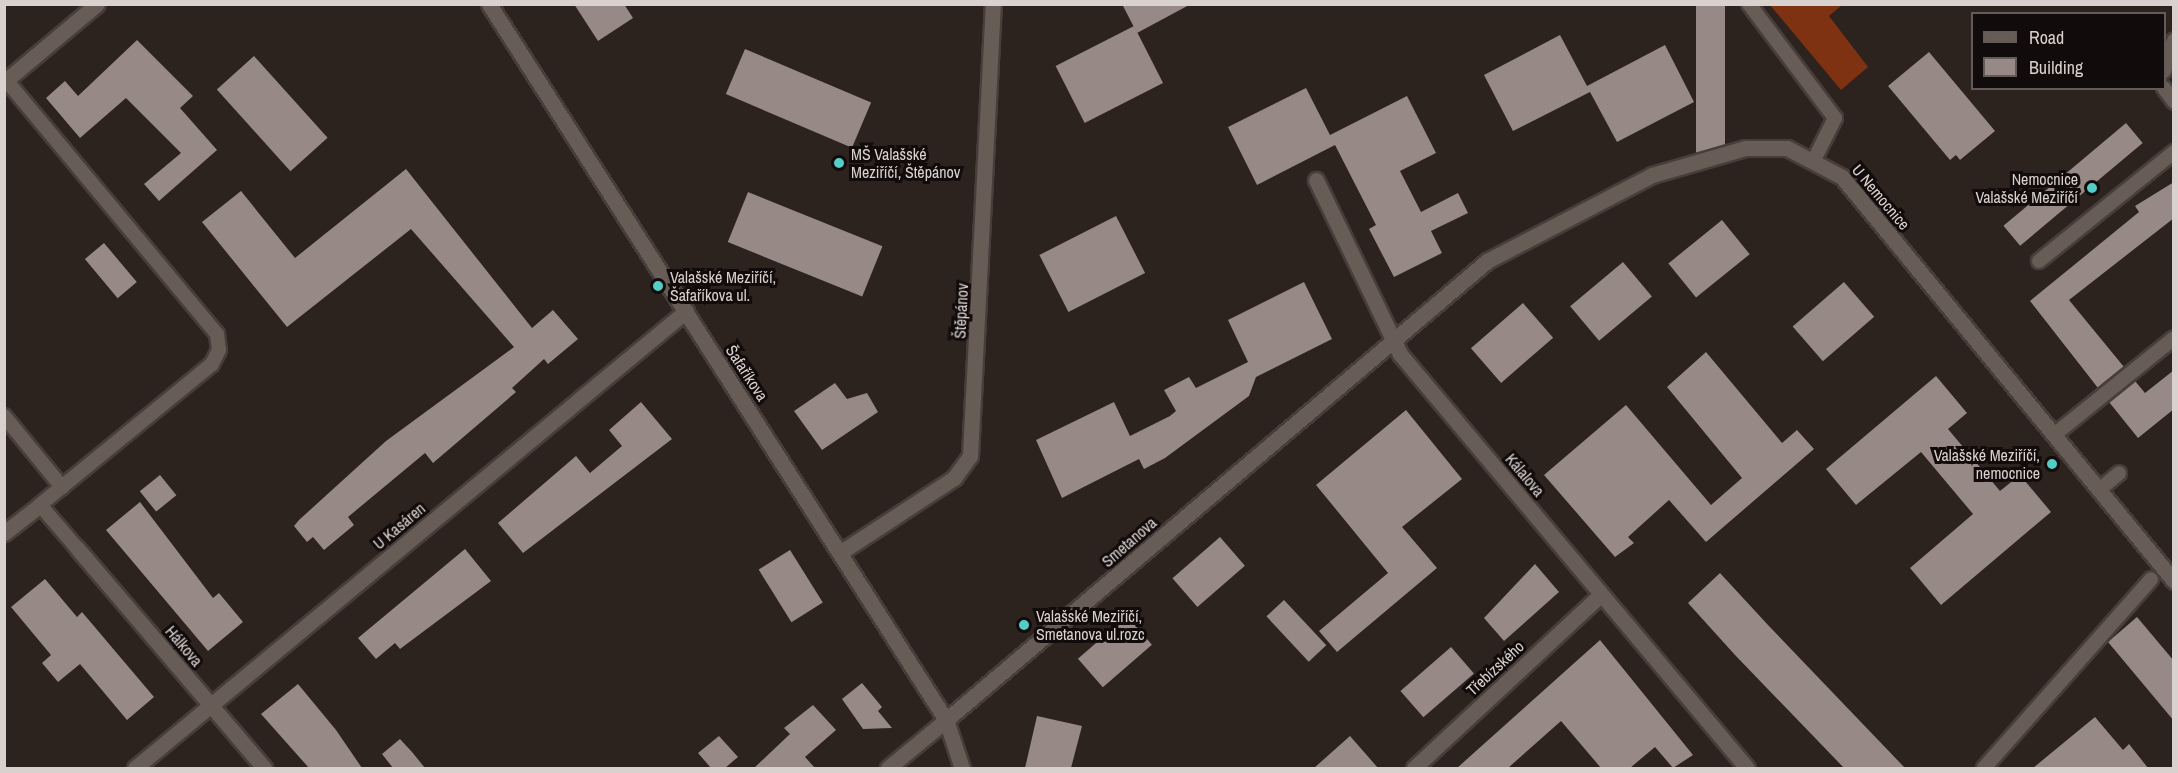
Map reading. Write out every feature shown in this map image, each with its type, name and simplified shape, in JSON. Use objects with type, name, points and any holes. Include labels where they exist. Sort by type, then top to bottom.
[{"type":"street","points":[[5,81],[97,4]]},
{"type":"street","name":"Šafaříkova","points":[[489,4],[841,552],[946,720],[962,768]]},
{"type":"street","name":"Štěpánov","points":[[841,552],[954,478],[970,456],[993,4]]},
{"type":"street","name":"U Nemocnice","points":[[1391,341],[1501,252],[1652,175],[1745,148],[1787,148],[1815,158],[1842,177],[2174,581]]},
{"type":"street","name":"Kálalova","points":[[1316,180],[1391,341],[1747,768]]},
{"type":"street","name":"U Kasáren","points":[[135,768],[686,311]]},
{"type":"street","name":"Smetanova","points":[[888,768],[1391,341]]},
{"type":"street","points":[[4,533],[40,505]]},
{"type":"street","name":"Hálkova","points":[[77,548],[264,768]]},
{"type":"street","name":"Třebízského","points":[[1414,768],[1601,594]]},
{"type":"lane","points":[[1749,4],[1835,118],[1815,158]]},
{"type":"lane","points":[[2166,65],[2174,41]]},
{"type":"lane","points":[[5,81],[217,334],[219,350],[212,364],[40,505],[77,548]]},
{"type":"lane","points":[[2039,261],[2174,152]]},
{"type":"lane","points":[[2054,435],[2174,338]]},
{"type":"lane","points":[[4,416],[62,487]]},
{"type":"lane","points":[[2099,490],[2119,473]]},
{"type":"lane","points":[[1984,768],[2151,579]]},
{"type":"shaded area","points":[[1770,5],[1842,5],[1829,16],[1868,67],[1841,90]]},
{"type":"building","points":[[574,4],[624,4],[633,18],[598,41]]},
{"type":"building","points":[[1122,4],[1191,4],[1137,33]]},
{"type":"building","points":[[1696,4],[1725,4],[1725,162],[1696,162]]},
{"type":"building","points":[[1134,26],[1163,83],[1085,123],[1056,66]]},
{"type":"building","points":[[1560,35],[1587,86],[1665,45],[1694,102],[1617,142],[1590,92],[1513,131],[1484,75]]},
{"type":"building","points":[[137,40],[193,96],[180,108],[217,150],[159,201],[144,184],[181,153],[126,98],[80,138],[46,98],[65,81],[78,96]]},
{"type":"building","points":[[745,49],[871,103],[852,148],[726,94]]},
{"type":"building","points":[[1929,52],[1995,131],[1960,160],[1956,155],[1950,160],[1888,86]]},
{"type":"building","points":[[254,56],[328,138],[290,171],[217,89]]},
{"type":"building","points":[[1306,88],[1330,135],[1407,96],[1436,153],[1400,171],[1421,212],[1458,193],[1468,213],[1431,231],[1442,253],[1394,277],[1369,229],[1376,225],[1335,145],[1257,185],[1228,127]]},
{"type":"building","points":[[2126,123],[2143,143],[2020,246],[2003,226]]},
{"type":"building","points":[[406,169],[532,328],[553,310],[578,339],[548,364],[544,359],[512,388],[516,392],[433,463],[425,453],[348,517],[354,525],[324,550],[313,537],[307,542],[294,526],[299,520],[386,441],[514,347],[411,229],[287,327],[202,222],[241,191],[295,258]]},
{"type":"building","points":[[2174,182],[2174,218],[2069,300],[2124,367],[2098,388],[2030,301],[2139,212],[2135,206]]},
{"type":"building","points":[[748,192],[882,246],[862,296],[728,242]]},
{"type":"building","points":[[1116,216],[1145,273],[1068,312],[1039,255]]},
{"type":"building","points":[[1722,220],[1750,254],[1696,298],[1668,263]]},
{"type":"building","points":[[104,243],[137,282],[118,298],[85,259]]},
{"type":"building","points":[[1623,262],[1652,296],[1599,341],[1570,306]]},
{"type":"building","points":[[1304,282],[1332,339],[1256,377],[1249,396],[1165,458],[1144,469],[1139,459],[1062,498],[1036,440],[1114,402],[1130,436],[1170,416],[1176,411],[1164,390],[1189,377],[1196,388],[1248,362],[1228,320]]},
{"type":"building","points":[[1844,282],[1874,317],[1823,361],[1793,327]]},
{"type":"building","points":[[1523,303],[1553,338],[1501,383],[1471,348]]},
{"type":"building","points":[[1706,352],[1782,443],[1797,430],[1814,449],[1706,542],[1669,500],[1628,537],[1634,543],[1615,557],[1544,475],[1626,405],[1711,505],[1742,478],[1667,387]]},
{"type":"building","points":[[2174,370],[2174,409],[2138,438],[2109,402],[2135,381],[2145,393]]},
{"type":"building","points":[[1936,376],[1967,413],[1948,429],[2000,491],[2020,475],[2051,512],[1941,605],[1910,568],[1973,514],[1921,452],[1856,505],[1826,469]]},
{"type":"building","points":[[835,383],[847,399],[867,393],[878,412],[822,450],[794,411]]},
{"type":"building","points":[[641,402],[672,439],[523,553],[498,523],[576,456],[590,473],[622,446],[609,430]]},
{"type":"building","points":[[1406,410],[1462,479],[1402,527],[1437,568],[1337,652],[1319,631],[1388,573],[1316,485]]},
{"type":"building","points":[[160,475],[176,495],[156,512],[140,491]]},
{"type":"building","points":[[140,502],[213,598],[219,593],[243,622],[208,651],[106,530]]},
{"type":"building","points":[[1220,537],[1245,566],[1197,607],[1172,578]]},
{"type":"building","points":[[465,549],[491,581],[400,649],[395,643],[376,659],[358,638]]},
{"type":"building","points":[[790,550],[823,603],[791,622],[759,570]]},
{"type":"building","points":[[1535,564],[1559,592],[1504,641],[1484,618]]},
{"type":"building","points":[[1720,573],[1905,768],[1844,768],[1735,655],[1688,603]]},
{"type":"building","points":[[45,579],[77,617],[82,612],[154,697],[127,720],[80,664],[58,682],[42,663],[51,655],[11,607]]},
{"type":"building","points":[[1284,600],[1326,645],[1309,662],[1266,616]]},
{"type":"building","points":[[1127,616],[1152,645],[1103,687],[1078,659]]},
{"type":"building","points":[[2137,617],[2174,661],[2174,721],[2108,642]]},
{"type":"building","points":[[1600,640],[1693,755],[1673,768],[1655,747],[1630,768],[1601,768],[1561,721],[1508,768],[1457,768]]},
{"type":"building","points":[[1451,647],[1474,673],[1423,717],[1400,691]]},
{"type":"building","points":[[862,683],[882,707],[878,711],[892,728],[863,729],[842,699]]},
{"type":"building","points":[[298,684],[336,730],[362,768],[309,768],[261,714]]},
{"type":"building","points":[[813,705],[836,730],[805,757],[815,768],[754,768],[790,734],[784,728]]},
{"type":"building","points":[[1037,716],[1082,726],[1071,768],[1025,768]]},
{"type":"building","points":[[2095,717],[2123,750],[2129,744],[2148,768],[2033,768]]},
{"type":"building","points":[[719,736],[738,757],[725,768],[711,768],[698,753]]},
{"type":"building","points":[[1350,736],[1378,768],[1314,768]]},
{"type":"building","points":[[400,739],[425,768],[393,768],[382,754]]},
{"type":"place","name":"MŠ Valašské Meziříčí, Štěpánov","points":[[839,163]]},
{"type":"place","name":"Nemocnice Valašské Meziříčí","points":[[2092,188]]},
{"type":"place","name":"Valašské Meziříčí, Šafaříkova ul.","points":[[658,286]]},
{"type":"place","name":"Valašské Meziříčí, nemocnice","points":[[2052,464]]},
{"type":"place","name":"Valašské Meziříčí, Smetanova ul.rozc","points":[[1024,625]]}]
